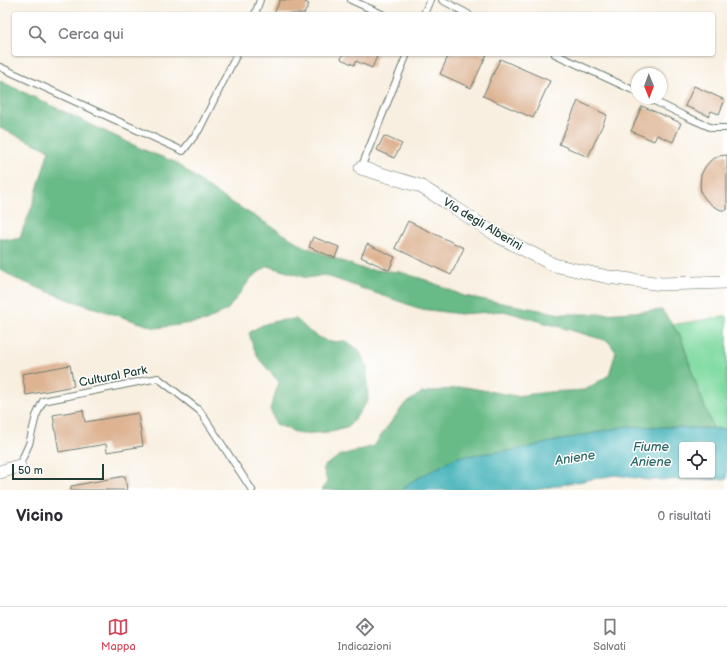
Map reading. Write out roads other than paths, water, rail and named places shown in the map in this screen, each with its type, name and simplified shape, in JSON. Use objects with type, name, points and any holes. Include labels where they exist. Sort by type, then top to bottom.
[{"type":"street","name":"Via degli Alberini","points":[[361,168],[420,186],[498,236],[554,265],[608,277],[662,284],[727,282]]},
{"type":"street","points":[[0,472],[19,466]]},
{"type":"lane","points":[[256,12],[260,0]]},
{"type":"lane","points":[[351,0],[378,12]]},
{"type":"lane","points":[[425,12],[430,0]]},
{"type":"lane","points":[[442,0],[464,12]]},
{"type":"lane","points":[[0,67],[183,151],[199,130],[236,56]]},
{"type":"lane","points":[[361,168],[406,56]]},
{"type":"lane","points":[[559,56],[631,89]]},
{"type":"lane","points":[[660,104],[712,128],[727,128]]},
{"type":"lane","name":"Cultural Park","points":[[19,466],[29,444],[36,416],[42,400],[158,378],[200,411],[252,490]]},
{"type":"water","name":"Fiume Aniene","points":[[626,426],[727,429],[727,479],[649,480],[615,475],[534,490],[403,490],[409,483],[457,457],[515,450]]},
{"type":"water label","name":"Aniene","points":[[575,457]]}]
